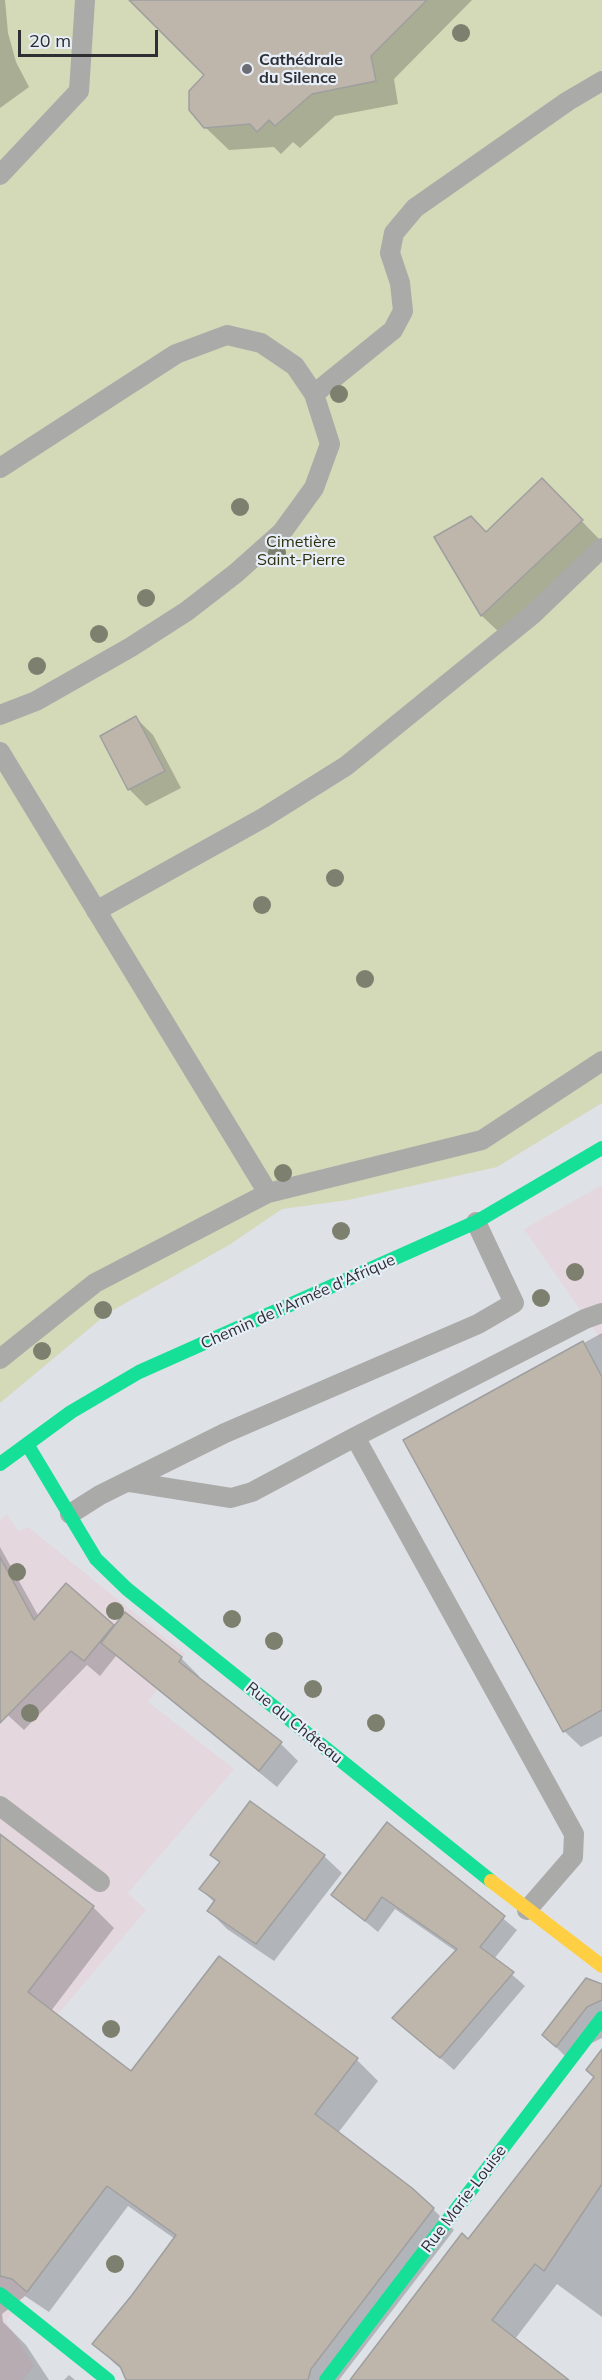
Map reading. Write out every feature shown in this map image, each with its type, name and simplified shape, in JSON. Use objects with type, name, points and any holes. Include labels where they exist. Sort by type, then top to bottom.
[{"type":"street","name":"Chemin de l'Armée d'Afrique","points":[[0,1464],[71,1412],[139,1372],[476,1222],[602,1148]]},
{"type":"street","name":"Rue du Château","points":[[27,1444],[96,1559],[127,1589],[527,1910],[602,1966]]},
{"type":"street","name":"Rue Marie-Louise","points":[[326,2380],[602,2018]]},
{"type":"street","points":[[0,2294],[108,2380]]},
{"type":"lane","points":[[0,175],[79,92],[85,0]]},
{"type":"lane","points":[[314,394],[393,330],[403,311],[400,283],[390,253],[394,233],[415,208],[568,101],[602,81]]},
{"type":"lane","points":[[0,468],[176,354],[227,335],[261,343],[295,366],[314,394],[330,444],[314,488],[282,532],[236,573],[187,611],[75,680],[36,701],[0,715]]},
{"type":"lane","points":[[96,911],[263,818],[346,766],[532,615],[602,548]]},
{"type":"lane","points":[[0,752],[268,1193]]},
{"type":"lane","points":[[0,1359],[95,1283],[268,1193],[482,1140],[602,1061]]},
{"type":"lane","points":[[70,1514],[100,1496],[225,1432],[478,1324],[514,1303],[476,1222]]},
{"type":"lane","points":[[130,1482],[231,1498],[252,1492],[585,1319],[602,1313]]},
{"type":"lane","points":[[355,1437],[574,1834],[573,1857],[527,1910]]},
{"type":"lane","points":[[0,1806],[100,1882]]},
{"type":"shaded area","points":[[602,1185],[602,1341],[524,1229]]},
{"type":"shaded area","points":[[7,1514],[18,1531],[28,1527],[185,1654],[148,1702],[234,1769],[128,1893],[146,1910],[58,2014],[171,2102],[6,2321],[34,2366],[23,2380],[0,2380],[0,1520]]},
{"type":"green space","name":"Cimetière Saint-Pierre","points":[[0,0],[602,0],[602,1103],[497,1167],[348,1200],[282,1209],[229,1245],[108,1313],[0,1403]]},
{"type":"building","points":[[129,0],[427,0],[371,56],[376,81],[312,94],[275,126],[269,120],[257,132],[250,124],[204,128],[189,110],[189,91],[204,75]]},
{"type":"building","points":[[542,478],[583,520],[481,616],[434,537],[471,516],[486,532]]},
{"type":"building","points":[[136,716],[165,771],[128,790],[100,736]]},
{"type":"building","points":[[583,1341],[602,1377],[602,1710],[563,1732],[403,1440]]},
{"type":"building","points":[[0,1557],[34,1620],[66,1583],[114,1625],[84,1661],[71,1651],[0,1723]]},
{"type":"building","points":[[125,1612],[182,1657],[179,1662],[282,1742],[259,1771],[101,1643]]},
{"type":"building","points":[[250,1801],[325,1855],[256,1944],[207,1911],[215,1900],[199,1889],[220,1862],[210,1855]]},
{"type":"building","points":[[387,1822],[505,1916],[480,1947],[514,1972],[440,2058],[392,2018],[457,1949],[382,1897],[365,1921],[331,1895]]},
{"type":"building","points":[[0,1834],[94,1906],[28,1992],[131,2071],[219,1956],[358,2058],[315,2114],[412,2188],[434,2208],[311,2369],[308,2380],[126,2380],[120,2366],[92,2344],[176,2235],[107,2186],[27,2292],[12,2279],[0,2276]]},
{"type":"building","points":[[586,1978],[602,1984],[602,2000],[587,2007],[556,2047],[542,2035]]},
{"type":"building","points":[[602,2049],[602,2184],[544,2271],[535,2264],[492,2320],[569,2380],[350,2380],[462,2233],[468,2239],[594,2077],[586,2070]]},
{"type":"traffic: fast","points":[[0,1464],[71,1412],[139,1372],[476,1222],[602,1148]]},
{"type":"traffic: fast","points":[[27,1444],[96,1559],[127,1589],[491,1881]]},
{"type":"traffic: fast","points":[[326,2380],[602,2018]]},
{"type":"traffic: fast","points":[[0,2294],[108,2380]]},
{"type":"traffic: slow","points":[[491,1881],[602,1966]]},
{"type":"place","name":"Cathédrale du Silence","points":[[247,69]]}]
